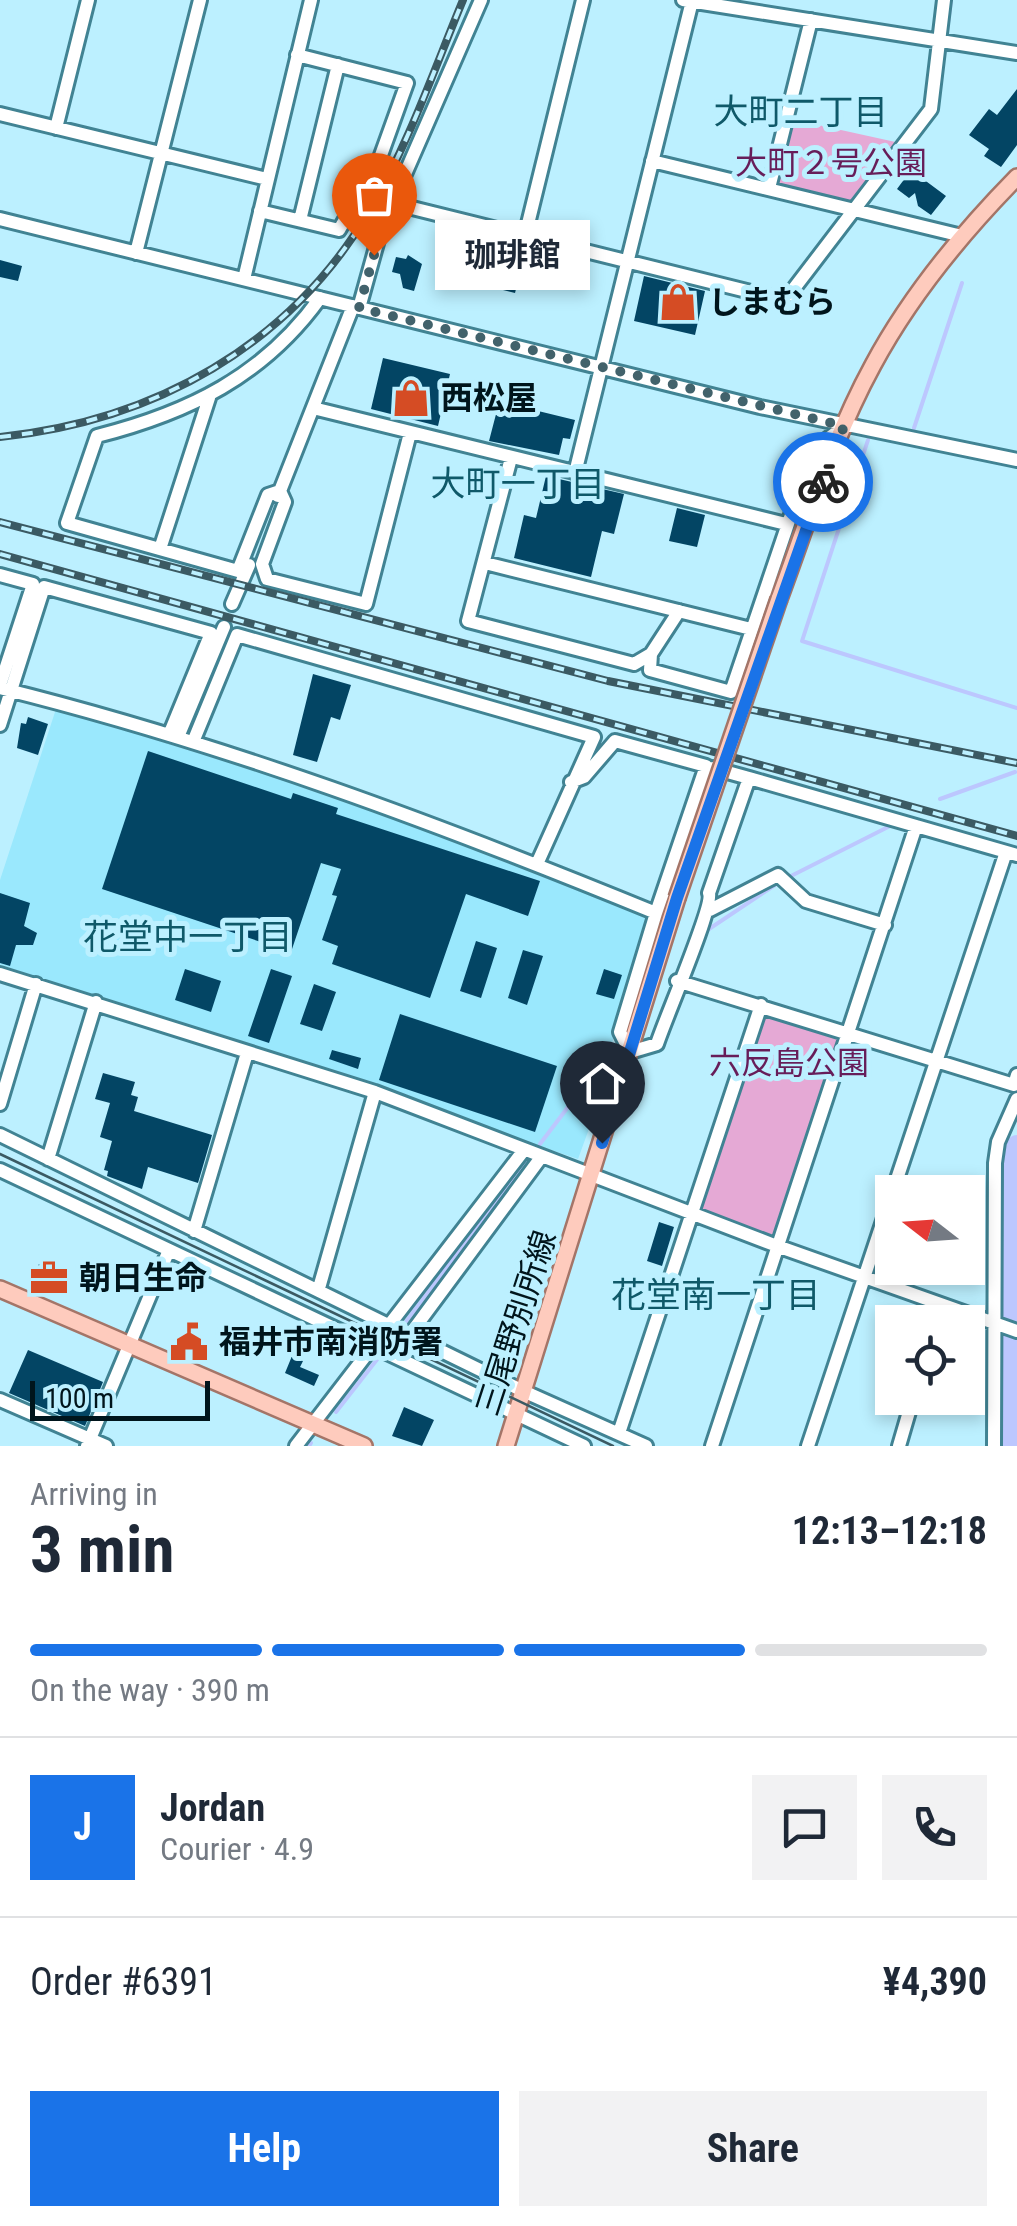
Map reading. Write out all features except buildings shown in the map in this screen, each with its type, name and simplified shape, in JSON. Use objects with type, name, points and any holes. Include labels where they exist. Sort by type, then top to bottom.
[{"type":"main road","name":"三尾野別所線","points":[[506,1446],[677,898],[779,599],[844,426],[873,364],[962,236],[1017,178]]},
{"type":"main road","points":[[0,1289],[364,1446]]},
{"type":"street","points":[[56,128],[88,0]]},
{"type":"street","points":[[136,253],[200,0]]},
{"type":"street","points":[[244,279],[311,0]]},
{"type":"street","points":[[232,604],[356,307],[392,204],[481,0]]},
{"type":"street","points":[[525,236],[582,0]]},
{"type":"street","points":[[392,204],[775,298],[789,295],[930,109],[944,0]]},
{"type":"street","points":[[575,473],[687,1],[1017,53]]},
{"type":"street","points":[[769,188],[811,20]]},
{"type":"street","points":[[260,211],[339,230],[380,158],[403,99],[407,82],[298,55]]},
{"type":"street","points":[[300,220],[338,65]]},
{"type":"street","points":[[0,114],[267,179]]},
{"type":"street","points":[[652,160],[962,236]]},
{"type":"street","points":[[0,219],[844,426],[1017,460]]},
{"type":"street","points":[[280,492],[268,496],[238,571],[66,522],[98,436],[150,422],[209,398],[305,320],[320,298]]},
{"type":"street","points":[[160,549],[209,398]]},
{"type":"street","points":[[312,408],[786,524]]},
{"type":"street","points":[[650,654],[650,670],[731,692],[813,450],[844,426]]},
{"type":"street","points":[[280,492],[286,502],[262,564],[267,579],[366,604],[410,433]]},
{"type":"street","points":[[511,458],[468,622],[634,664],[650,654],[679,611]]},
{"type":"street","points":[[485,563],[751,629]]},
{"type":"street","points":[[0,575],[211,633],[173,736]]},
{"type":"street","points":[[0,725],[4,688],[38,586]]},
{"type":"street","points":[[173,736],[224,628]]},
{"type":"street","points":[[194,742],[236,636],[594,738],[537,864]]},
{"type":"street","points":[[4,688],[194,742],[380,802],[656,914]]},
{"type":"street","points":[[572,782],[584,778],[615,741],[1011,853],[933,1060],[808,1446]]},
{"type":"street","points":[[706,766],[620,1032],[630,1052],[656,1044],[678,981],[710,910],[709,893],[749,778]]},
{"type":"street","points":[[712,1446],[916,826]]},
{"type":"street","points":[[710,910],[778,875],[806,902],[885,925]]},
{"type":"street","points":[[0,974],[375,1092],[692,1215],[941,1305]]},
{"type":"street","points":[[678,981],[1016,1086],[995,1163],[1005,1328],[994,1446]]},
{"type":"street","points":[[0,1104],[36,984]]},
{"type":"street","points":[[48,1159],[96,1002]]},
{"type":"street","points":[[619,1434],[762,1005]]},
{"type":"street","points":[[194,1231],[247,1053]]},
{"type":"street","points":[[319,1288],[375,1092]]},
{"type":"street","points":[[0,1135],[523,1391],[646,1446]]},
{"type":"street","points":[[296,1446],[524,1150]]},
{"type":"street","points":[[410,1333],[542,1156]]},
{"type":"street","points":[[0,1170],[584,1446]]},
{"type":"street","points":[[89,1443],[169,1250]]},
{"type":"street","points":[[0,1400],[89,1443],[106,1446]]},
{"type":"street","points":[[899,1446],[908,1415]]},
{"type":"shaded area","points":[[56,709],[374,804],[651,915],[612,1043],[617,1052],[578,1159],[0,965],[0,880]]},
{"type":"green space","name":"大町２号公園","points":[[791,119],[900,143],[853,204],[775,186]]},
{"type":"green space","name":"六反島公園","points":[[763,1012],[842,1037],[772,1238],[698,1210]]},
{"type":"waterway","points":[[947,31],[951,0]]},
{"type":"waterway","points":[[914,428],[962,283]]},
{"type":"waterway","points":[[868,440],[802,641],[1017,708]]},
{"type":"waterway","points":[[940,799],[1015,772]]},
{"type":"waterway","points":[[787,878],[890,826]]},
{"type":"waterway","points":[[706,931],[775,885]]},
{"type":"waterway","points":[[540,1144],[615,1045]]},
{"type":"waterway","points":[[1010,1446],[1012,1182],[1017,1146]]},
{"type":"waterway","points":[[405,1323],[526,1162]]},
{"type":"waterway","points":[[336,1412],[379,1357]]},
{"type":"tram line","points":[[0,1154],[613,1446]]},
{"type":"railway","points":[[0,437],[112,414],[164,394],[213,368],[300,301],[337,258],[384,185],[463,0]]},
{"type":"railway","points":[[0,522],[608,681],[1017,763]]},
{"type":"railway","points":[[0,554],[1017,836]]},
{"type":"way so far","points":[[374,255],[359,308],[844,426],[823,482]]},
{"type":"place","name":"珈琲館","points":[[374,255]]},
{"type":"place","name":"しまむら","points":[[678,302]]},
{"type":"place","name":"西松屋","points":[[411,398]]},
{"type":"place","name":"朝日生命","points":[[49,1278]]},
{"type":"place","name":"福井市南消防署","points":[[189,1342]]},
{"type":"district","name":"大町二丁目","points":[[801,112]]},
{"type":"district","name":"大町一丁目","points":[[518,484]]},
{"type":"district","name":"花堂中一丁目","points":[[188,937]]},
{"type":"district","name":"花堂南一丁目","points":[[716,1295]]},
{"type":"route","points":[[602,1143],[677,898],[823,482]]}]
